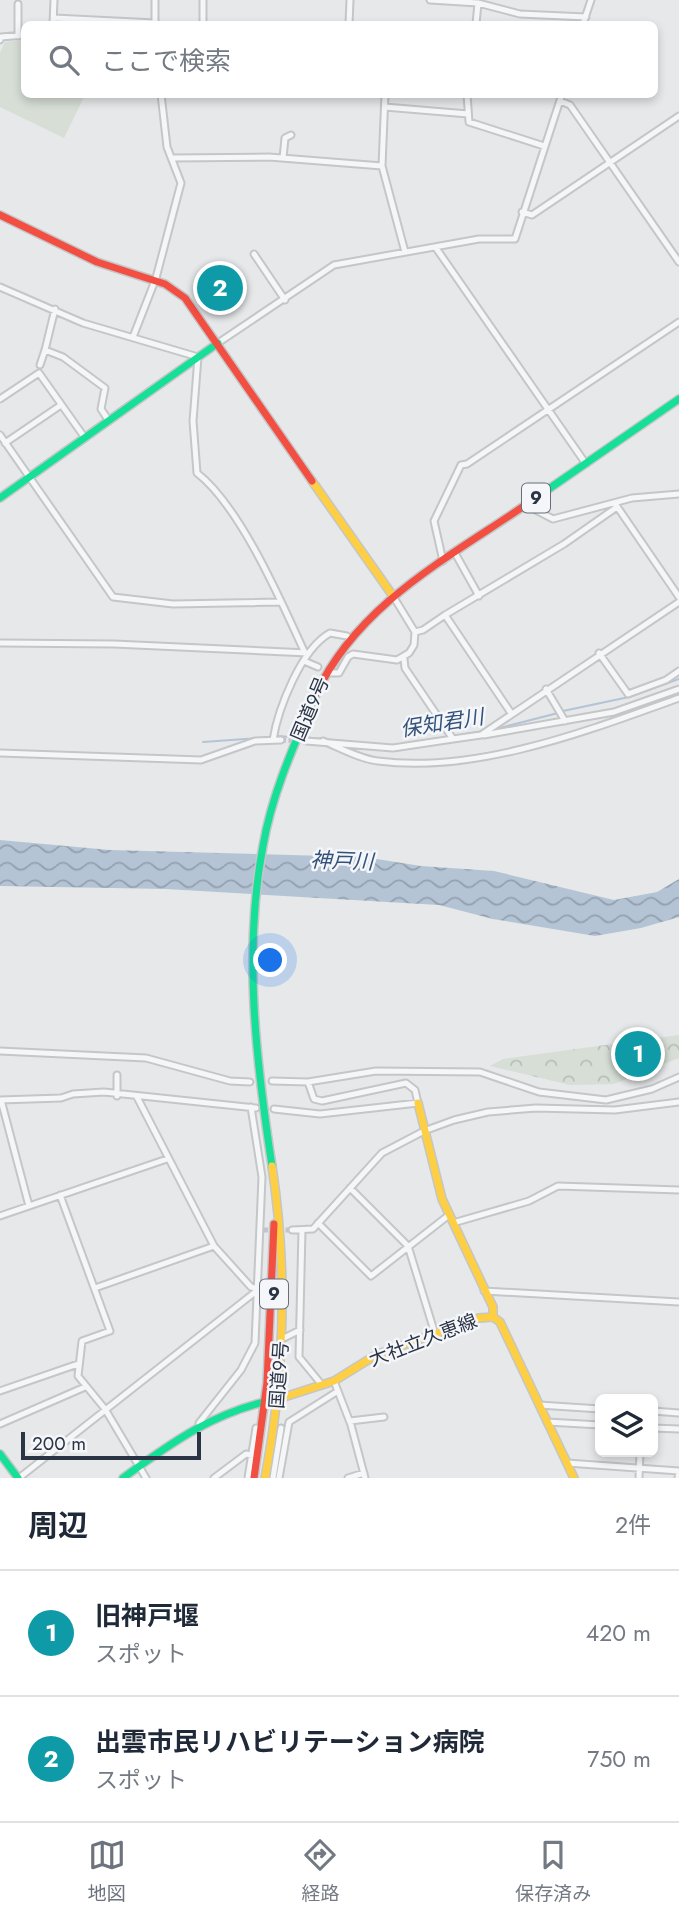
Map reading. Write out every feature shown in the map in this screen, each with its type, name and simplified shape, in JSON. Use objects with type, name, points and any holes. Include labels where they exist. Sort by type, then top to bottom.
[{"type":"main road","points":[[0,215],[99,263],[156,278],[173,287],[185,298],[324,502],[393,596]]},
{"type":"main road","points":[[0,498],[218,343]]},
{"type":"main road","name":"国道9号","points":[[265,1478],[278,1399],[282,1339],[282,1251],[259,1050],[254,906],[262,846],[279,783],[318,689],[348,636],[393,596],[679,399]]},
{"type":"main road","name":"大社立久恵線","points":[[418,1103],[432,1168],[451,1219],[493,1307],[492,1317]]},
{"type":"main road","name":"国道9号","points":[[254,1478],[267,1400],[274,1296],[275,1189]]},
{"type":"main road","name":"大社立久恵線","points":[[123,1478],[199,1423],[221,1412],[278,1399],[334,1381],[376,1355],[492,1317],[500,1322],[575,1478]]},
{"type":"main road","points":[[0,1454],[18,1478]]},
{"type":"street","points":[[53,21],[54,0]]},
{"type":"street","points":[[155,0],[155,21]]},
{"type":"street","points":[[202,0],[203,21]]},
{"type":"street","points":[[349,21],[350,0]]},
{"type":"street","points":[[430,0],[478,2],[520,15],[586,17]]},
{"type":"street","points":[[584,21],[592,0]]},
{"type":"street","points":[[475,21],[478,2]]},
{"type":"street","points":[[0,37],[21,35],[18,4]]},
{"type":"street","points":[[133,337],[156,278],[181,183],[167,146],[161,98]]},
{"type":"street","points":[[385,98],[382,166],[405,252]]},
{"type":"street","points":[[467,98],[469,122],[544,146]]},
{"type":"street","points":[[218,343],[334,265],[479,239],[515,239],[561,98],[570,105],[679,262]]},
{"type":"street","points":[[385,107],[468,114]]},
{"type":"street","points":[[522,212],[533,215],[679,116]]},
{"type":"street","points":[[283,158],[285,138],[290,135]]},
{"type":"street","points":[[172,158],[283,158],[382,166]]},
{"type":"street","points":[[436,248],[586,464]]},
{"type":"street","points":[[254,254],[285,300]]},
{"type":"street","points":[[0,287],[83,323],[198,357],[193,421],[197,473],[210,482],[234,512],[306,652]]},
{"type":"street","points":[[40,365],[55,309]]},
{"type":"street","points":[[443,561],[434,522],[461,464],[467,464],[551,411],[679,322]]},
{"type":"street","points":[[45,350],[63,357],[105,388],[101,409],[109,421]]},
{"type":"street","points":[[0,399],[39,373],[85,438]]},
{"type":"street","points":[[5,443],[61,405]]},
{"type":"street","points":[[0,435],[113,597],[181,604],[280,603]]},
{"type":"street","points":[[526,505],[552,519],[679,494]]},
{"type":"street","points":[[415,632],[479,596],[616,505]]},
{"type":"street","points":[[481,735],[679,600],[616,505]]},
{"type":"street","points":[[455,553],[479,596]]},
{"type":"street","points":[[393,596],[415,632],[414,645],[404,659],[405,668],[453,739]]},
{"type":"street","points":[[445,615],[511,713]]},
{"type":"street","points":[[273,740],[285,699],[306,652],[330,633],[348,636]]},
{"type":"street","points":[[0,643],[306,652]]},
{"type":"street","points":[[599,653],[628,694],[666,680],[679,671]]},
{"type":"street","points":[[331,673],[339,673],[348,657],[354,654],[404,659]]},
{"type":"street","points":[[304,661],[318,667]]},
{"type":"street","points":[[546,689],[565,721]]},
{"type":"street","points":[[306,741],[393,748],[614,712],[679,689]]},
{"type":"street","points":[[323,741],[375,761],[436,765],[534,745],[679,698]]},
{"type":"street","points":[[0,753],[201,760],[256,741],[281,740]]},
{"type":"street","points":[[0,1051],[146,1058],[230,1081],[250,1082]]},
{"type":"street","points":[[272,1081],[308,1082],[376,1071],[480,1072],[539,1092],[606,1100],[652,1089],[679,1077]]},
{"type":"street","points":[[117,1075],[117,1096]]},
{"type":"street","points":[[274,1109],[320,1114],[418,1103],[415,1090],[406,1083],[322,1101],[314,1099],[308,1082]]},
{"type":"street","points":[[29,1206],[1,1100],[61,1098],[73,1094],[104,1092],[117,1096],[253,1107],[262,1177],[255,1343],[241,1370],[199,1423]]},
{"type":"street","points":[[137,1097],[214,1246],[251,1287],[259,1289]]},
{"type":"street","points":[[292,1230],[313,1228],[382,1153],[424,1131],[488,1112],[536,1108],[615,1110],[679,1102]]},
{"type":"street","points":[[0,1216],[167,1159]]},
{"type":"street","points":[[318,1223],[372,1276],[408,1246],[451,1219],[529,1201],[558,1186],[679,1190]]},
{"type":"street","points":[[350,1188],[408,1246],[435,1334]]},
{"type":"street","points":[[60,1195],[110,1331],[82,1341],[78,1376],[105,1409],[146,1478]]},
{"type":"street","points":[[302,1230],[299,1357],[322,1385]]},
{"type":"street","points":[[94,1288],[214,1246]]},
{"type":"street","points":[[18,1478],[259,1289]]},
{"type":"street","points":[[484,1291],[679,1302]]},
{"type":"street","points":[[282,1339],[300,1330]]},
{"type":"street","points":[[0,1391],[78,1364]]},
{"type":"street","points":[[334,1381],[350,1421],[365,1476],[348,1478]]},
{"type":"street","points":[[0,1424],[85,1387]]},
{"type":"street","points":[[279,1478],[289,1422],[338,1391]]},
{"type":"street","points":[[539,1405],[595,1409]]},
{"type":"street","points":[[658,1412],[679,1413]]},
{"type":"street","points":[[350,1421],[384,1417]]},
{"type":"street","points":[[547,1422],[595,1425]]},
{"type":"street","points":[[247,1478],[256,1428]]},
{"type":"street","points":[[272,1478],[281,1428]]},
{"type":"street","points":[[658,1428],[679,1429]]},
{"type":"street","points":[[271,1448],[276,1455]]},
{"type":"street","points":[[214,1478],[246,1454],[252,1455]]},
{"type":"street","points":[[639,1477],[640,1457]]},
{"type":"street","points":[[567,1463],[679,1471],[678,1478]]},
{"type":"green space","points":[[21,40],[21,98],[84,98],[64,138],[0,107],[0,53],[5,42]]},
{"type":"green space","points":[[679,1035],[679,1058],[614,1084],[570,1085],[490,1066],[503,1059]]},
{"type":"water","name":"神戸川","points":[[0,840],[110,850],[364,857],[421,866],[494,871],[614,900],[657,892],[679,879],[679,917],[641,928],[595,936],[493,919],[439,905],[166,889],[0,886]]},
{"type":"waterway","name":"保知君川","points":[[563,711],[629,697],[679,679]]},
{"type":"waterway","name":"保知君川","points":[[496,729],[558,713]]},
{"type":"waterway","name":"保知君川","points":[[454,736],[483,731]]},
{"type":"waterway","name":"保知君川","points":[[277,736],[292,737]]},
{"type":"waterway","name":"保知君川","points":[[203,742],[272,737]]},
{"type":"waterway","name":"保知君川","points":[[302,737],[355,742]]},
{"type":"waterway","name":"保知君川","points":[[430,740],[449,737]]},
{"type":"tunnel","points":[[281,740],[306,741]]},
{"type":"tunnel","points":[[263,1230],[292,1230]]},
{"type":"traffic: fast","points":[[0,498],[218,343]]},
{"type":"traffic: fast","points":[[527,504],[679,399]]},
{"type":"traffic: fast","points":[[272,1166],[254,1006],[257,885],[272,807],[316,694]]},
{"type":"traffic: fast","points":[[123,1478],[177,1440],[215,1419],[278,1399]]},
{"type":"traffic: fast","points":[[0,1454],[18,1478]]},
{"type":"traffic: slow","points":[[312,481],[393,596]]},
{"type":"traffic: slow","points":[[418,1103],[442,1199],[493,1307],[493,1317]]},
{"type":"traffic: slow","points":[[265,1478],[277,1400],[282,1322],[280,1245],[272,1166]]},
{"type":"traffic: slow","points":[[278,1399],[334,1381],[376,1355],[479,1318],[493,1317],[500,1322],[574,1478]]},
{"type":"traffic: jam","points":[[0,215],[97,262],[165,284],[185,298],[312,481]]},
{"type":"traffic: jam","points":[[316,694],[334,662],[380,609],[437,564],[527,504]]},
{"type":"traffic: jam","points":[[254,1478],[267,1383],[274,1224]]},
{"type":"place","name":"出雲市民リハビリテーション病院","points":[[220,288]]},
{"type":"place","name":"旧神戸堰","points":[[638,1054]]}]
